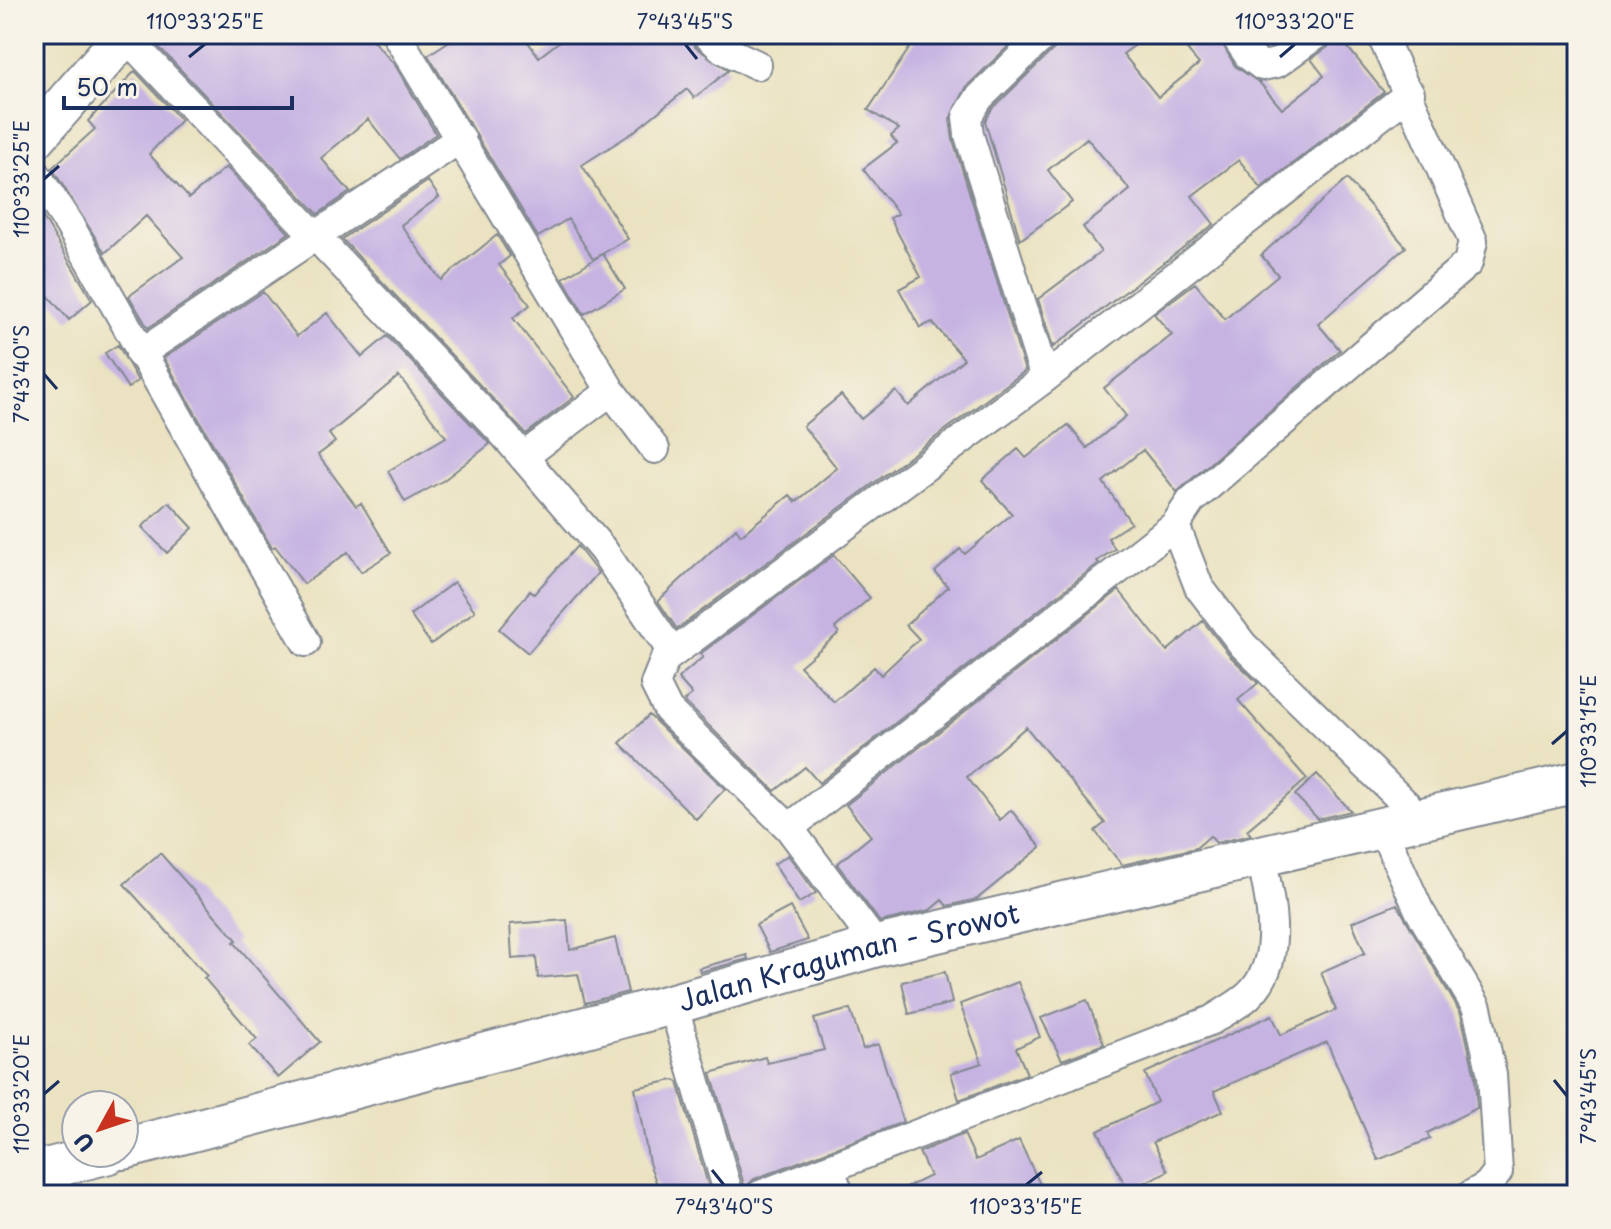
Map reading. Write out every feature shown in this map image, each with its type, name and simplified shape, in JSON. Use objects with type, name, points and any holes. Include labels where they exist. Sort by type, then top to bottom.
[{"type":"street","points":[[396,34],[611,391],[655,449]]},
{"type":"street","points":[[706,34],[723,49],[757,65]]},
{"type":"street","points":[[1045,34],[979,98],[967,117],[969,135],[1045,378]]},
{"type":"street","points":[[1234,34],[1249,56],[1262,66],[1277,63],[1317,34]]},
{"type":"street","points":[[789,828],[1175,525],[1191,501],[1468,263],[1473,241],[1410,93],[1381,34]]},
{"type":"street","points":[[34,139],[125,35],[316,234],[523,457],[603,550],[672,652]]},
{"type":"street","points":[[877,946],[789,828],[668,710],[655,684],[672,652],[758,593],[1045,378],[1410,93]]},
{"type":"street","points":[[140,354],[461,138]]},
{"type":"street","points":[[34,171],[70,226],[306,642]]},
{"type":"street","points":[[523,457],[611,391]]},
{"type":"street","points":[[1175,525],[1199,587],[1243,645],[1421,819]]},
{"type":"street","name":"Jalan Kraguman - Srowot","points":[[140,1145],[673,1004],[877,946],[1577,782]]},
{"type":"street","points":[[1382,828],[1419,910],[1477,1008],[1484,1030],[1492,1075],[1498,1172],[1487,1186],[1471,1195]]},
{"type":"street","points":[[760,1195],[1212,1020],[1249,996],[1267,971],[1272,949],[1271,910],[1261,855]]},
{"type":"street","points":[[673,1004],[729,1195]]},
{"type":"street","points":[[34,1172],[60,1165]]},
{"type":"street","points":[[829,1168],[840,1195]]},
{"type":"building","points":[[171,34],[367,34],[395,65],[436,134],[400,159],[368,119],[321,158],[350,192],[318,214],[157,45]]},
{"type":"building","points":[[460,34],[522,34],[539,57],[569,34],[689,34],[695,47],[729,70],[694,98],[687,89],[632,133],[582,165],[628,239],[593,259],[568,219],[538,237],[428,55]]},
{"type":"building","points":[[919,34],[1021,34],[967,86],[950,119],[953,140],[1025,371],[677,629],[658,601],[736,528],[741,535],[790,495],[796,502],[837,468],[803,426],[841,395],[861,419],[896,391],[908,406],[964,359],[932,322],[920,328],[899,289],[921,277],[890,218],[898,214],[863,169],[897,143],[891,136],[899,129],[868,110]]},
{"type":"building","points":[[1062,34],[1150,34],[1123,54],[1158,97],[1199,64],[1187,50],[1206,34],[1217,34],[1235,66],[1260,83],[1282,109],[1324,76],[1311,59],[1328,47],[1337,34],[1384,92],[1261,188],[1239,160],[1192,196],[1214,224],[1053,347],[1038,299],[1101,252],[1083,227],[1130,190],[1087,138],[1048,170],[1072,202],[1020,240],[985,121],[992,109],[1057,46]]},
{"type":"building","points":[[1255,34],[1284,34],[1264,46]]},
{"type":"building","points":[[135,71],[181,120],[149,154],[189,198],[226,167],[289,233],[148,328],[129,296],[183,257],[146,216],[105,253],[52,168],[95,129],[88,121]]},
{"type":"building","points":[[1347,179],[1406,247],[1318,324],[1340,350],[1177,492],[1143,450],[1103,482],[1131,523],[1108,538],[1115,549],[1097,561],[1099,563],[819,783],[805,767],[775,791],[684,701],[692,694],[678,678],[703,657],[700,654],[834,555],[870,598],[835,628],[839,633],[800,666],[834,702],[874,667],[881,675],[919,639],[906,625],[948,587],[935,572],[960,549],[965,554],[1012,514],[982,480],[1018,449],[1026,458],[1068,425],[1087,448],[1126,416],[1104,388],[1172,335],[1154,314],[1195,283],[1225,319],[1278,275],[1261,255]]},
{"type":"building","points":[[428,181],[439,197],[401,225],[441,280],[497,235],[510,256],[499,265],[530,305],[513,318],[574,397],[526,434],[342,239]]},
{"type":"building","points":[[34,202],[92,300],[69,320],[34,279]]},
{"type":"building","points":[[603,254],[625,289],[584,314],[563,278]]},
{"type":"building","points":[[263,292],[297,336],[327,313],[362,357],[387,336],[490,444],[444,480],[405,502],[388,471],[446,437],[399,376],[329,434],[335,442],[318,455],[356,506],[361,503],[391,553],[361,572],[348,552],[304,584],[275,546],[272,548],[164,358]]},
{"type":"building","points":[[118,345],[138,381],[128,388],[105,353]]},
{"type":"building","points":[[169,502],[193,528],[167,553],[142,527]]},
{"type":"building","points":[[577,546],[598,573],[528,653],[499,629],[530,591],[534,594]]},
{"type":"building","points":[[454,582],[475,611],[431,644],[410,615]]},
{"type":"building","points":[[1119,590],[1167,651],[1203,621],[1231,657],[1258,683],[1238,700],[1307,779],[1247,830],[1251,835],[1216,843],[1210,836],[1196,848],[1122,865],[1095,831],[1105,823],[1026,727],[967,777],[1000,820],[1011,810],[1041,847],[977,899],[947,906],[942,900],[930,910],[880,922],[837,864],[871,836],[846,805]]},
{"type":"building","points":[[649,715],[725,789],[696,819],[620,743]]},
{"type":"building","points":[[1317,774],[1351,811],[1318,819],[1295,795]]},
{"type":"building","points":[[160,853],[237,940],[234,942],[320,1042],[278,1078],[249,1045],[257,1039],[204,978],[207,976],[124,884]]},
{"type":"building","points":[[788,855],[816,893],[799,903],[774,864]]},
{"type":"building","points":[[1397,904],[1461,1014],[1475,1077],[1477,1108],[1427,1133],[1430,1139],[1378,1160],[1327,1042],[1214,1091],[1223,1111],[1153,1142],[1168,1171],[1128,1191],[1098,1131],[1157,1102],[1145,1073],[1272,1015],[1281,1035],[1336,1010],[1321,972],[1365,953],[1352,922]]},
{"type":"building","points":[[790,907],[808,940],[770,952],[756,925]]},
{"type":"building","points":[[567,920],[570,950],[615,938],[628,992],[585,1003],[578,974],[538,978],[536,957],[512,959],[510,924]]},
{"type":"building","points":[[747,955],[748,959],[700,972],[699,968]]},
{"type":"building","points":[[945,972],[952,1003],[909,1014],[902,982]]},
{"type":"building","points":[[1018,982],[1040,1037],[1016,1048],[1027,1074],[959,1100],[951,1073],[982,1063],[960,1004]]},
{"type":"building","points":[[1087,1000],[1104,1044],[1062,1060],[1041,1018]]},
{"type":"building","points":[[850,1009],[863,1049],[878,1044],[903,1122],[754,1179],[745,1188],[711,1073],[765,1057],[767,1063],[824,1050],[814,1019]]},
{"type":"building","points":[[674,1080],[678,1082],[711,1195],[661,1195],[649,1163],[635,1088]]},
{"type":"building","points":[[964,1134],[976,1160],[1019,1140],[1045,1195],[891,1195],[930,1176],[919,1152]]}]
